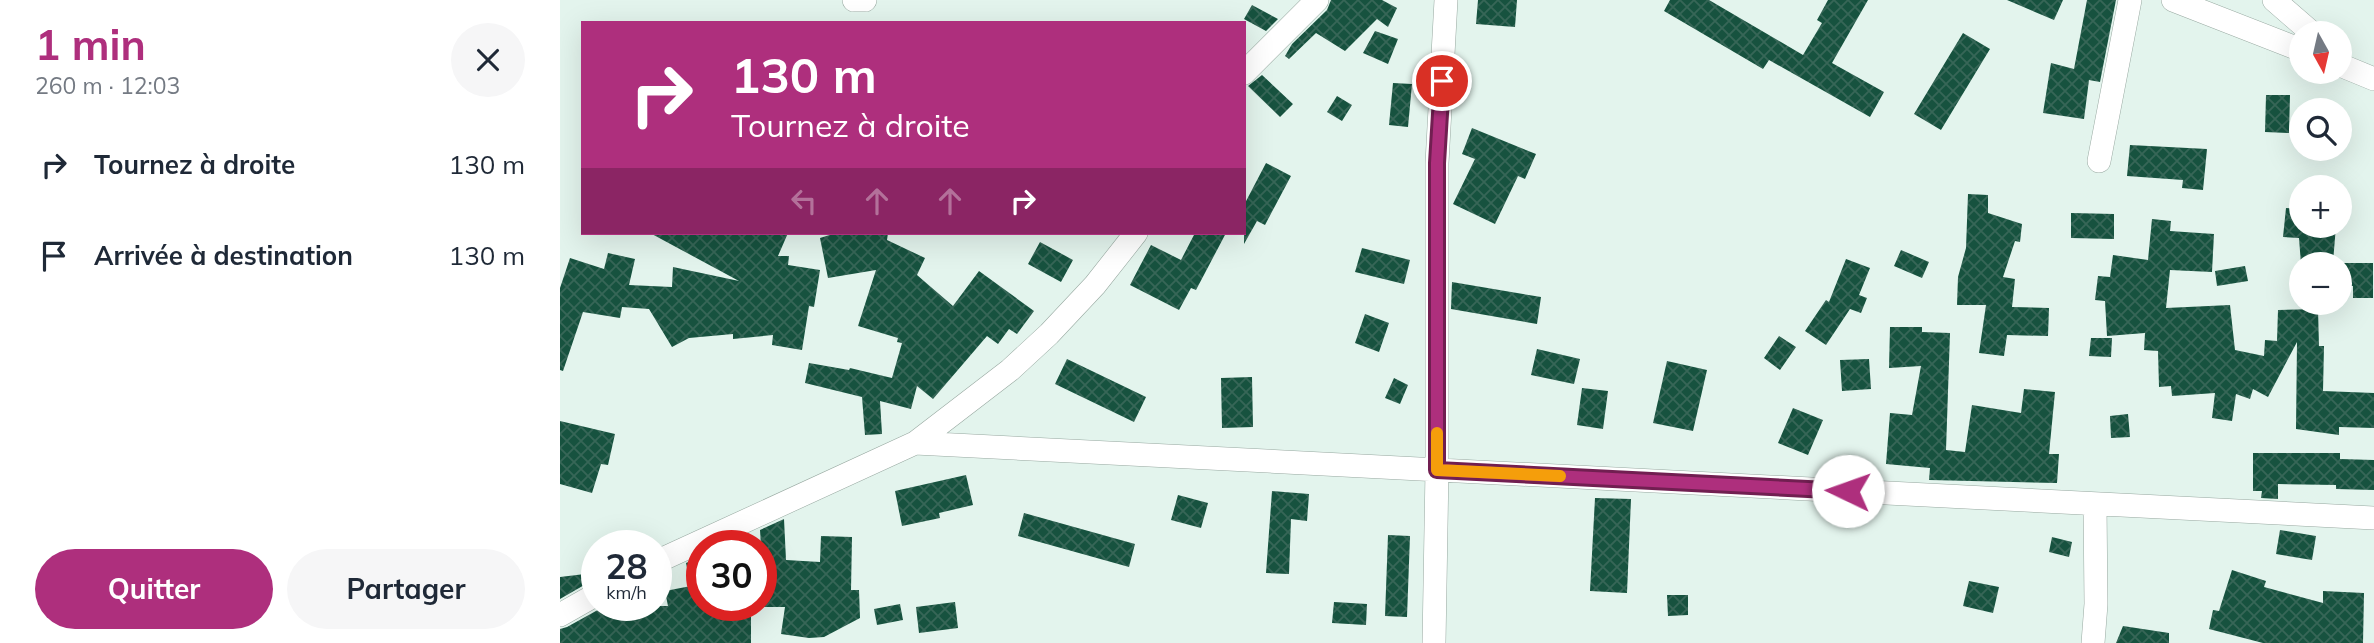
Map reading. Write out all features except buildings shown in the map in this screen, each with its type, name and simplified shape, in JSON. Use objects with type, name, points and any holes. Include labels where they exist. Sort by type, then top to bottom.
[{"type":"street","points":[[853,0],[865,0]]},
{"type":"street","points":[[1246,71],[1317,0]]},
{"type":"street","points":[[1434,643],[1437,163],[1446,0]]},
{"type":"street","points":[[2099,160],[2130,0]]},
{"type":"street","points":[[2173,0],[2289,45]]},
{"type":"street","points":[[2274,0],[2298,21]]},
{"type":"street","points":[[672,555],[915,443],[1010,370],[1049,334],[1095,285],[1134,235]]},
{"type":"street","points":[[915,443],[2374,519]]},
{"type":"street","points":[[2093,643],[2095,504]]},
{"type":"street","points":[[560,615],[581,603]]},
{"type":"slow traffic","points":[[1437,433],[1437,470],[1560,476]]},
{"type":"route","points":[[1442,81],[1437,163],[1437,470],[1848,491]]}]
